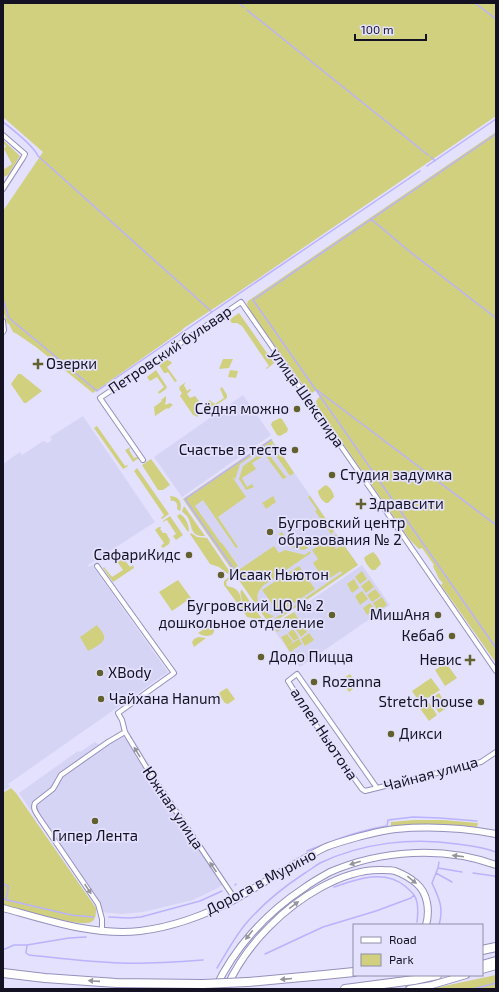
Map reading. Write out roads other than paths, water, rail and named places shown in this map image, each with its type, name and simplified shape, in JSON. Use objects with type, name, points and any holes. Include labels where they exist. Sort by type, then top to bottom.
[{"type":"highway","points":[[483,950],[496,947]]},
{"type":"highway","points":[[483,965],[496,962]]},
{"type":"highway","points":[[3,973],[45,978],[116,983],[203,984],[248,982],[353,972]]},
{"type":"highway","points":[[345,989],[432,976]]},
{"type":"main road","name":"Дорога в Мурино","points":[[3,908],[65,925],[102,931],[122,932],[153,929],[198,916],[234,899],[326,847],[373,833],[395,829],[421,827],[445,828],[496,834]]},
{"type":"main road","points":[[215,989],[221,974],[252,932],[288,898],[315,880],[329,873],[358,862],[374,858],[393,855],[430,853],[468,857],[496,865]]},
{"type":"main road","points":[[226,989],[249,951],[270,926],[285,912],[327,884],[362,871],[394,871],[408,876],[418,885],[426,897],[428,908],[426,924]]},
{"type":"main road","points":[[483,970],[496,966]]},
{"type":"main road","points":[[324,975],[353,968]]},
{"type":"main road","points":[[409,989],[432,985],[463,976]]},
{"type":"street","points":[[3,135],[25,154],[24,158],[3,189]]},
{"type":"street","name":"Петровский бульвар","points":[[143,460],[100,398],[241,302]]},
{"type":"street","name":"улица Шекспира","points":[[241,302],[496,671]]},
{"type":"street","points":[[3,322],[4,331]]},
{"type":"street","name":"Южная улица","points":[[97,566],[174,673],[118,713],[122,720],[125,732],[148,770],[234,899]]},
{"type":"street","name":"аллея Ньютона","points":[[365,791],[320,731],[288,681],[297,674],[377,788]]},
{"type":"street","points":[[102,931],[102,918],[98,904],[34,810],[34,805],[53,789],[61,775],[125,732]]},
{"type":"street","name":"Чайная улица","points":[[365,791],[481,762],[496,752]]},
{"type":"waterway","points":[[239,3],[244,7]]},
{"type":"waterway","points":[[475,3],[496,19]]},
{"type":"waterway","points":[[247,10],[428,155]]},
{"type":"waterway","points":[[427,166],[496,119]]},
{"type":"waterway","points":[[3,122],[17,133],[38,156],[211,311]]},
{"type":"waterway","points":[[496,134],[253,300],[496,648]]},
{"type":"waterway","points":[[431,157],[435,161]]},
{"type":"waterway","points":[[3,299],[9,318],[97,391],[420,171]]},
{"type":"waterway","points":[[371,219],[409,251],[496,318]]},
{"type":"waterway","points":[[317,390],[496,525]]},
{"type":"waterway","points":[[233,568],[185,499],[271,440]]},
{"type":"waterway","points":[[307,851],[356,833],[387,826],[388,820],[413,817],[477,821]]},
{"type":"waterway","points":[[217,968],[240,931],[262,907],[298,878],[320,863],[336,856],[370,846],[387,843],[423,841],[472,846],[496,852]]},
{"type":"waterway","points":[[439,862],[432,883],[439,898],[441,908],[439,924]]},
{"type":"waterway","points":[[438,868],[462,872]]},
{"type":"waterway","points":[[436,873],[452,882]]},
{"type":"waterway","points":[[473,873],[496,877]]},
{"type":"waterway","points":[[334,887],[370,877],[388,878],[397,881],[405,886],[416,898],[418,908],[417,922]]},
{"type":"waterway","points":[[3,884],[8,886],[6,899]]},
{"type":"waterway","points":[[109,917],[141,917],[200,901],[222,891]]},
{"type":"waterway","points":[[265,954],[323,927],[376,911],[411,898],[414,895]]},
{"type":"waterway","points":[[3,899],[71,915],[93,917]]},
{"type":"waterway","points":[[3,949],[14,945],[27,945],[69,938],[86,937]]},
{"type":"waterway","points":[[27,945],[26,953],[29,955],[86,961],[141,963],[203,960]]},
{"type":"waterway","points":[[473,989],[496,983]]},
{"type":"place","name":"Озерки","points":[[38,364]]},
{"type":"place","name":"Сёдня можно","points":[[297,409]]},
{"type":"place","name":"Счастье в тесте","points":[[295,450]]},
{"type":"place","name":"Студия задумка","points":[[332,475]]},
{"type":"place","name":"Здравсити","points":[[361,504]]},
{"type":"place","name":"Бугровский центр образования № 2","points":[[270,532]]},
{"type":"place","name":"СафариКидс","points":[[189,555]]},
{"type":"place","name":"Исаак Ньютон","points":[[221,575]]},
{"type":"place","name":"Бугровский ЦО № 2 дошкольное отделение","points":[[332,615]]},
{"type":"place","name":"МишАня","points":[[438,615]]},
{"type":"place","name":"Кебаб","points":[[452,636]]},
{"type":"place","name":"Додо Пицца","points":[[261,657]]},
{"type":"place","name":"Невис","points":[[470,660]]},
{"type":"place","name":"XBody","points":[[100,673]]},
{"type":"place","name":"Rozanna","points":[[314,682]]},
{"type":"place","name":"Чайхана Hanum","points":[[101,699]]},
{"type":"place","name":"Stretch house","points":[[481,702]]},
{"type":"place","name":"Дикси","points":[[391,734]]},
{"type":"place","name":"Гипер Лента","points":[[95,821]]}]
